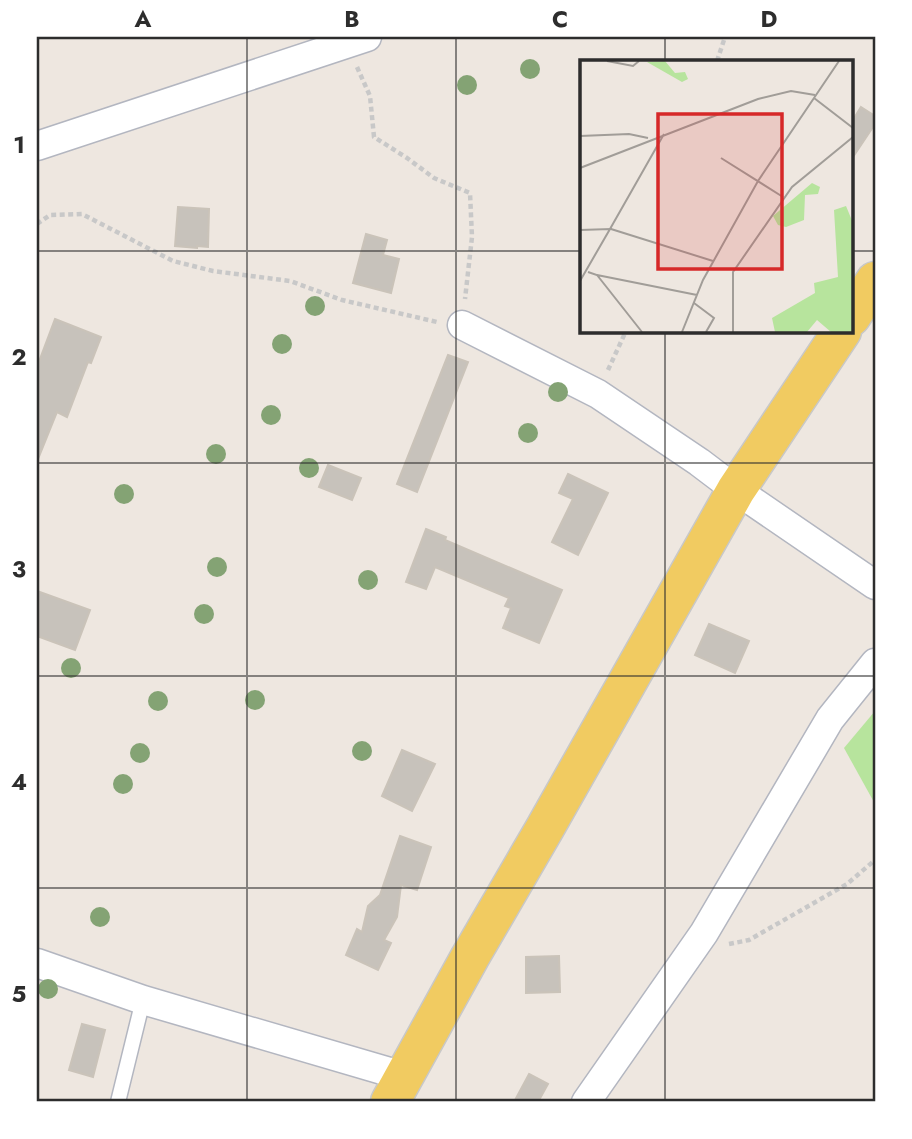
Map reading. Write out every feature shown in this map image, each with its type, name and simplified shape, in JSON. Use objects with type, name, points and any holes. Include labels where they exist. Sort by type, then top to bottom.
[{"type":"main road","points":[[852,316],[875,281]]},
{"type":"main road","points":[[396,1089],[736,490],[841,332]]},
{"type":"street","points":[[40,150],[357,40]]},
{"type":"street","points":[[462,325],[598,394],[875,585]]},
{"type":"street","points":[[586,1102],[691,952],[830,719],[875,663]]},
{"type":"street","points":[[37,963],[396,1089]]},
{"type":"lane","points":[[118,1102],[144,1000]]},
{"type":"path","points":[[717,60],[725,37]]},
{"type":"path","points":[[37,224],[50,215],[82,214],[173,261],[213,271],[290,281],[342,300],[440,323],[462,325],[472,237],[470,192],[434,178],[374,137],[370,96],[357,40]]},
{"type":"path","points":[[598,394],[626,332]]},
{"type":"path","points":[[691,952],[749,940],[847,884],[875,860]]},
{"type":"green space","points":[[875,711],[875,804],[844,748]]},
{"type":"building","points":[[861,107],[875,116],[875,124],[852,158],[852,121]]},
{"type":"building","points":[[178,207],[209,209],[208,247],[175,246]]},
{"type":"building","points":[[366,234],[387,240],[383,255],[399,259],[391,293],[353,283]]},
{"type":"building","points":[[55,319],[101,337],[91,363],[88,362],[67,417],[57,412],[37,459],[37,367]]},
{"type":"building","points":[[448,355],[468,362],[417,492],[397,484]]},
{"type":"building","points":[[328,465],[361,478],[352,500],[319,487]]},
{"type":"building","points":[[568,474],[608,493],[578,555],[552,542],[573,499],[559,493]]},
{"type":"building","points":[[426,529],[446,537],[445,540],[562,590],[539,643],[503,628],[511,608],[505,606],[509,598],[435,567],[426,589],[406,582]]},
{"type":"building","points":[[37,591],[90,610],[75,650],[37,636]]},
{"type":"building","points":[[709,624],[749,641],[735,673],[695,655]]},
{"type":"building","points":[[402,750],[435,764],[412,811],[382,796]]},
{"type":"building","points":[[400,836],[431,847],[417,890],[401,885],[397,917],[384,940],[391,943],[378,970],[346,955],[357,929],[362,932],[368,906],[380,895]]},
{"type":"building","points":[[559,956],[560,992],[526,993],[526,957]]},
{"type":"building","points":[[82,1024],[105,1030],[93,1077],[69,1070]]},
{"type":"building","points":[[529,1074],[548,1084],[538,1102],[514,1102]]}]
